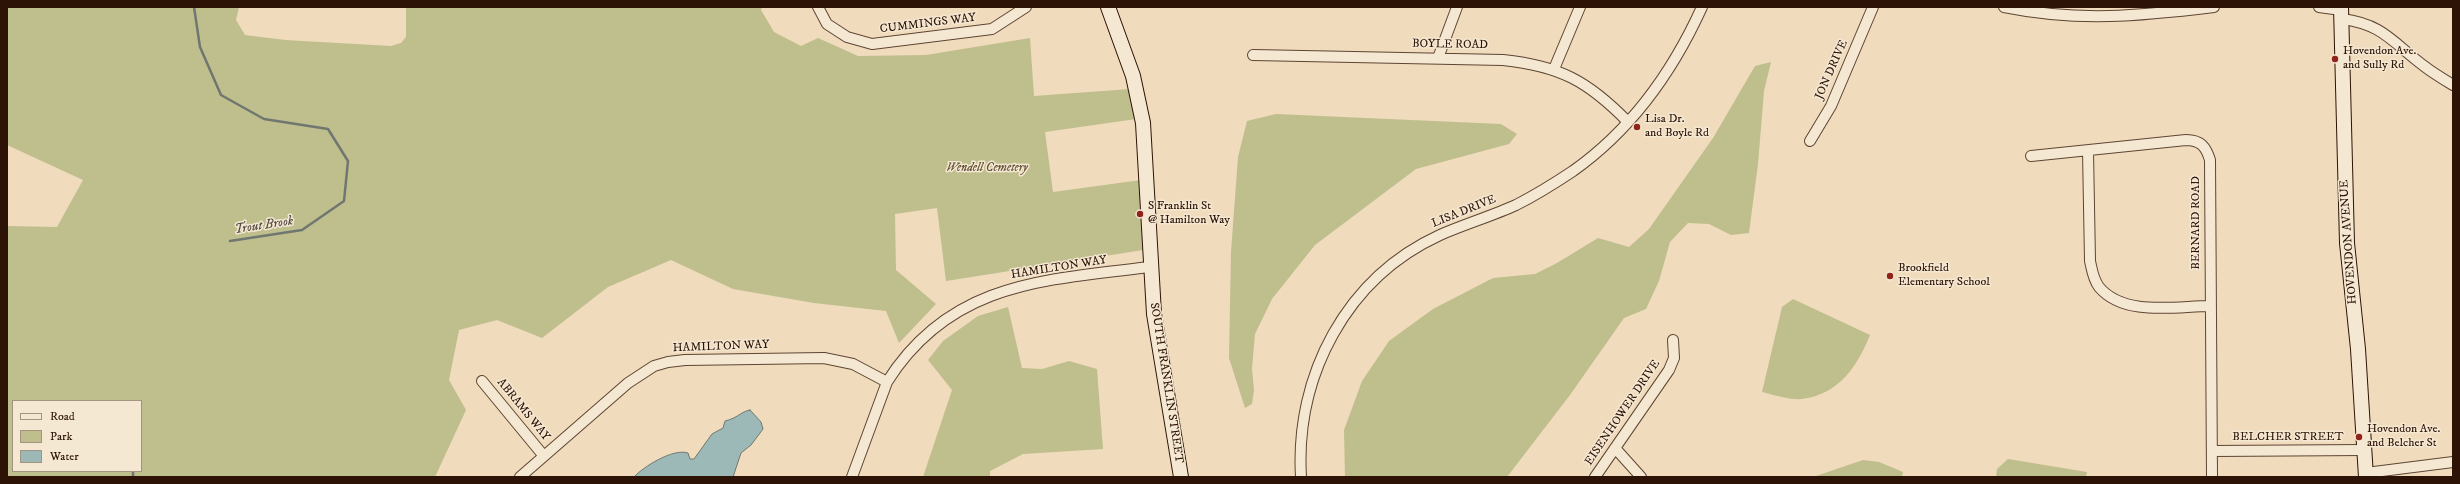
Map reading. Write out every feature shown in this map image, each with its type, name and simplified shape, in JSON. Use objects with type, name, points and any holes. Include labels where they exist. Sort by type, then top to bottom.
[{"type":"main road","name":"SOUTH FRANKLIN STREET","points":[[1108,7],[1133,76],[1143,123],[1150,267],[1157,340],[1181,477]]},
{"type":"main road","name":"HOVENDON AVENUE","points":[[2341,12],[2347,242],[2366,475]]},
{"type":"street","name":"CUMMINGS WAY","points":[[818,7],[827,24],[847,37],[872,44],[992,29],[1026,7]]},
{"type":"street","points":[[1438,58],[1457,7]]},
{"type":"street","points":[[1554,69],[1580,7]]},
{"type":"street","name":"LISA DRIVE","points":[[1302,477],[1301,440],[1304,416],[1315,373],[1337,326],[1363,292],[1380,274],[1414,250],[1440,236],[1517,204],[1555,182],[1592,156],[1628,122],[1664,78],[1678,55],[1702,7]]},
{"type":"street","name":"JON DRIVE","points":[[1810,141],[1831,106],[1873,7]]},
{"type":"street","points":[[2004,7],[2049,14],[2097,18],[2148,15],[2214,7]]},
{"type":"street","points":[[2319,7],[2341,12],[2378,29],[2424,66],[2453,85]]},
{"type":"street","name":"BOYLE ROAD","points":[[1253,55],[1503,60],[1554,69],[1589,87],[1605,99],[1628,122]]},
{"type":"street","name":"BERNARD ROAD","points":[[2031,156],[2186,140],[2194,140],[2202,144],[2207,151],[2210,160],[2212,477]]},
{"type":"street","points":[[2088,150],[2090,261],[2099,286],[2114,299],[2130,305],[2210,306]]},
{"type":"street","name":"HAMILTON WAY","points":[[852,477],[887,382],[905,358],[933,329],[966,305],[993,293],[1025,285],[1150,267]]},
{"type":"street","name":"EISENHOWER DRIVE","points":[[1595,477],[1669,370],[1674,358],[1673,340]]},
{"type":"street","name":"HAMILTON WAY","points":[[520,477],[543,455],[634,379],[654,366],[668,362],[685,360],[824,358],[853,364],[887,382]]},
{"type":"street","name":"ABRAMS WAY","points":[[482,381],[543,455]]},
{"type":"street","points":[[1615,448],[1641,477]]},
{"type":"street","name":"BELCHER STREET","points":[[2212,451],[2365,450]]},
{"type":"street","points":[[2366,475],[2453,462]]},
{"type":"green space","name":"Wendell Cemetery","points":[[7,7],[239,7],[236,20],[245,35],[285,40],[391,46],[401,43],[406,37],[406,7],[762,7],[761,10],[774,32],[801,46],[818,38],[858,56],[926,55],[1030,38],[1034,96],[1130,89],[1136,119],[1045,132],[1053,192],[1141,180],[1143,250],[946,281],[937,208],[895,214],[896,270],[936,304],[899,343],[886,311],[814,303],[733,289],[671,260],[608,287],[542,338],[497,320],[459,330],[449,380],[466,410],[435,477],[7,477],[7,226],[57,227],[83,180],[7,145]]},
{"type":"green space","points":[[1771,62],[1764,91],[1758,164],[1749,233],[1731,235],[1709,224],[1688,223],[1670,242],[1659,281],[1646,309],[1624,318],[1570,395],[1507,477],[1345,477],[1344,430],[1362,381],[1389,341],[1433,309],[1493,278],[1535,274],[1557,263],[1598,238],[1629,247],[1649,229],[1713,138],[1755,66]]},
{"type":"green space","points":[[1276,114],[1501,124],[1517,134],[1509,144],[1416,169],[1315,245],[1272,299],[1255,334],[1252,369],[1254,390],[1252,404],[1245,408],[1229,358],[1231,252],[1238,157],[1247,121]]},
{"type":"green space","points":[[1793,299],[1870,335],[1859,358],[1845,377],[1826,391],[1815,396],[1802,399],[1787,398],[1762,392],[1782,307]]},
{"type":"green space","points":[[1008,307],[1022,368],[1042,369],[1069,361],[1097,369],[1103,449],[1023,454],[990,471],[990,477],[923,477],[952,390],[928,360],[943,341],[978,316]]},
{"type":"green space","points":[[2008,459],[2087,472],[2086,477],[1996,477],[1997,469]]},
{"type":"green space","points":[[1863,460],[1879,462],[1903,472],[1902,477],[1813,477]]},
{"type":"water","points":[[750,410],[761,422],[763,429],[751,445],[741,453],[733,477],[634,477],[644,468],[659,459],[674,453],[688,453],[690,459],[694,459],[712,434],[723,428],[725,421]]},
{"type":"waterway","name":"Trout Brook","points":[[194,7],[200,47],[221,95],[264,119],[328,129],[348,161],[344,201],[302,230],[230,241]]},
{"type":"waterway","points":[[133,472],[133,477]]},
{"type":"place","name":"Hovendon Ave. and Sully Rd","points":[[2335,59]]},
{"type":"place","name":"Lisa Dr. and Boyle Rd","points":[[1637,127]]},
{"type":"place","name":"S Franklin St @ Hamilton Way","points":[[1140,214]]},
{"type":"place","name":"Brookfield Elementary School","points":[[1890,276]]},
{"type":"place","name":"Hovendon Ave. and Belcher St","points":[[2359,437]]}]
